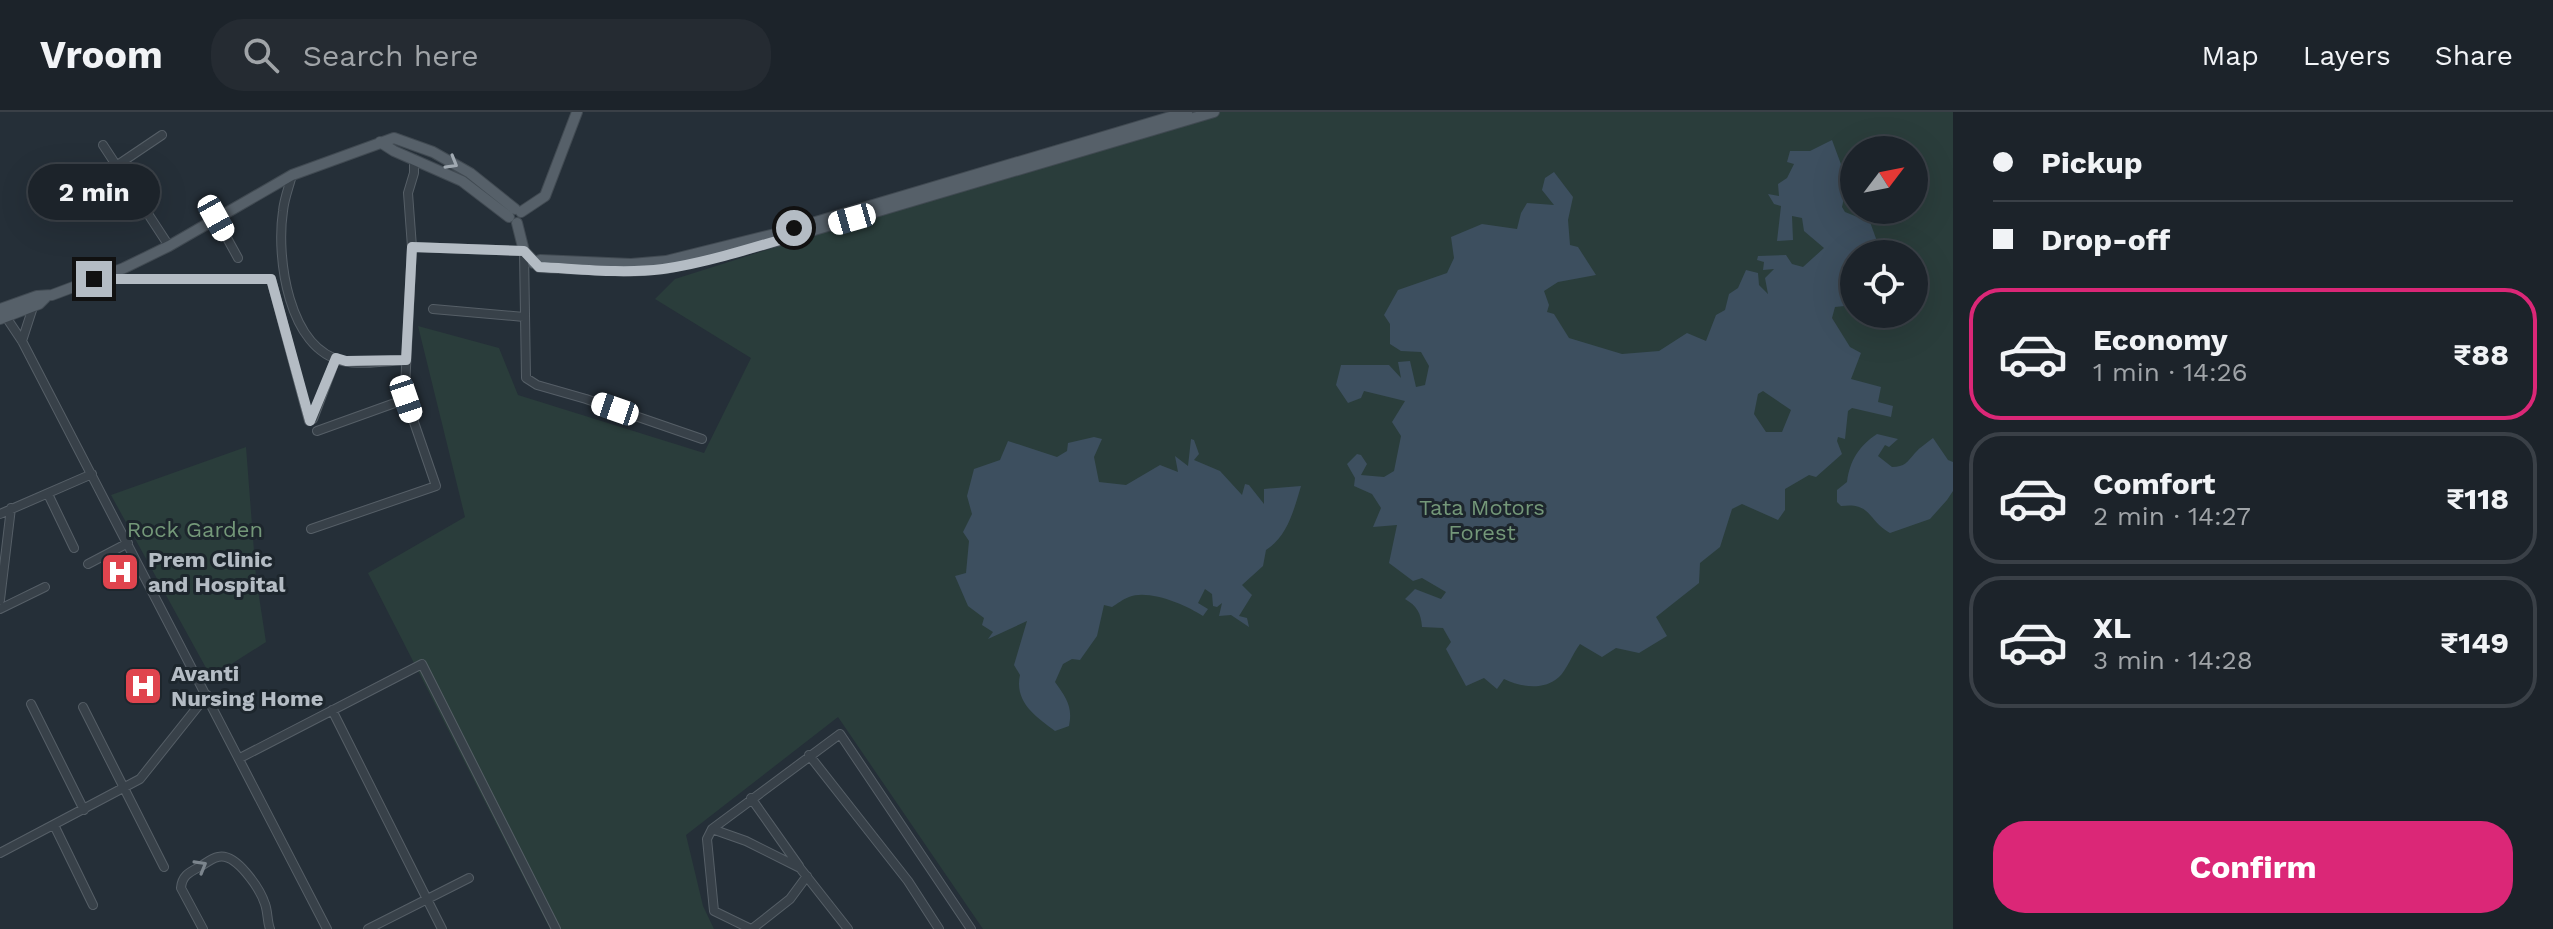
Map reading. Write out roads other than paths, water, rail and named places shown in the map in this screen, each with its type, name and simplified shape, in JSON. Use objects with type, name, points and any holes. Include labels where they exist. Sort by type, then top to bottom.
[{"type":"main road","points":[[515,215],[545,196],[577,112]]},
{"type":"main road","points":[[1046,158],[1187,112]]},
{"type":"main road","points":[[2,313],[124,268],[169,246],[292,175],[394,138],[433,152],[470,173],[515,215],[524,251],[539,267],[615,270],[667,268],[1214,112]]},
{"type":"main road","points":[[380,142],[462,181],[515,215]]},
{"type":"street","points":[[116,166],[162,135]]},
{"type":"street","points":[[103,145],[169,246]]},
{"type":"street","points":[[311,529],[436,486],[406,399],[412,247],[408,193],[414,173],[414,159]]},
{"type":"street","points":[[292,175],[283,210],[281,243],[291,305],[304,334],[336,358],[346,361],[406,360]]},
{"type":"street","points":[[216,218],[238,258]]},
{"type":"street","points":[[412,247],[524,251],[524,373],[530,382],[702,439]]},
{"type":"street","points":[[94,279],[271,279],[309,421],[314,416],[336,358]]},
{"type":"street","points":[[22,341],[33,302]]},
{"type":"street","points":[[433,309],[524,317]]},
{"type":"street","points":[[2,313],[22,341],[327,929]]},
{"type":"street","points":[[317,431],[406,399]]},
{"type":"street","points":[[0,514],[92,474]]},
{"type":"street","points":[[48,494],[74,548]]},
{"type":"street","points":[[0,600],[11,508]]},
{"type":"street","points":[[88,564],[128,543]]},
{"type":"street","points":[[0,609],[45,587]]},
{"type":"street","points":[[240,758],[422,664],[556,929]]},
{"type":"street","points":[[0,853],[140,779],[207,695]]},
{"type":"street","points":[[31,704],[84,810]]},
{"type":"street","points":[[83,707],[164,867]]},
{"type":"street","points":[[332,710],[442,929]]},
{"type":"street","points":[[807,876],[790,899],[752,929],[714,911],[707,839],[712,829],[751,798],[840,734],[971,929]]},
{"type":"street","points":[[809,755],[908,881],[939,929]]},
{"type":"street","points":[[751,798],[848,929]]},
{"type":"street","points":[[54,825],[93,905]]},
{"type":"street","points":[[712,829],[746,841],[800,868]]},
{"type":"street","points":[[203,929],[181,883],[189,873],[218,856],[235,862],[258,887],[266,906],[270,929]]},
{"type":"street","points":[[368,929],[469,878]]},
{"type":"water","points":[[1832,140],[1840,162],[1840,224],[1871,224],[1877,240],[1840,240],[1840,306],[1835,307],[1832,318],[1850,347],[1861,353],[1851,379],[1881,387],[1878,402],[1893,406],[1891,417],[1852,408],[1848,411],[1845,439],[1838,437],[1837,441],[1842,454],[1816,477],[1809,475],[1785,489],[1785,510],[1778,520],[1742,504],[1732,509],[1720,547],[1700,563],[1699,583],[1656,617],[1667,636],[1639,653],[1616,648],[1602,657],[1580,644],[1562,674],[1539,686],[1524,686],[1504,679],[1497,689],[1484,678],[1466,686],[1446,649],[1451,642],[1443,628],[1422,627],[1418,610],[1405,599],[1415,589],[1441,599],[1446,592],[1422,578],[1413,581],[1389,563],[1397,525],[1373,527],[1381,508],[1372,494],[1354,486],[1355,478],[1347,464],[1357,454],[1367,464],[1361,475],[1384,477],[1394,471],[1401,436],[1392,422],[1405,401],[1364,391],[1361,398],[1348,403],[1336,385],[1341,365],[1389,365],[1401,378],[1398,362],[1410,361],[1416,387],[1425,385],[1429,366],[1421,352],[1401,351],[1390,344],[1390,324],[1384,315],[1398,290],[1447,273],[1454,258],[1451,237],[1482,224],[1517,229],[1527,203],[1554,205],[1542,190],[1545,178],[1554,172],[1573,197],[1568,220],[1570,245],[1578,247],[1596,275],[1558,282],[1544,291],[1549,305],[1547,312],[1554,314],[1569,338],[1622,354],[1659,351],[1687,333],[1706,341],[1716,315],[1725,310],[1729,294],[1738,288],[1746,270],[1758,273],[1759,285],[1768,294],[1765,278],[1774,269],[1763,270],[1764,262],[1757,260],[1758,256],[1786,255],[1792,264],[1803,267],[1824,248],[1804,231],[1802,218],[1792,216],[1793,240],[1777,241],[1781,206],[1774,204],[1768,194],[1779,196],[1778,184],[1787,178],[1794,164],[1787,162],[1790,151],[1810,151]],"holes":[[[1763,391],[1791,410],[1782,432],[1766,432],[1754,414],[1758,394]]]},
{"type":"water","points":[[1877,434],[1898,439],[1889,447],[1885,445],[1878,456],[1892,467],[1905,463],[1933,438],[1948,460],[1953,462],[1953,491],[1930,519],[1890,533],[1864,509],[1841,506],[1837,502],[1837,490],[1847,482],[1856,454]]},
{"type":"water","points":[[1094,437],[1102,439],[1094,457],[1099,482],[1126,485],[1160,465],[1178,472],[1175,456],[1188,466],[1191,439],[1199,454],[1194,460],[1220,471],[1242,495],[1245,484],[1249,485],[1264,504],[1264,489],[1301,486],[1285,530],[1266,550],[1263,566],[1242,585],[1252,595],[1239,616],[1247,618],[1249,627],[1231,615],[1219,616],[1222,603],[1213,606],[1212,594],[1205,589],[1198,603],[1208,609],[1203,616],[1177,603],[1147,595],[1129,597],[1112,607],[1104,605],[1097,636],[1080,660],[1072,659],[1063,664],[1055,682],[1070,713],[1069,726],[1055,731],[1028,708],[1020,693],[1020,675],[1014,665],[1027,621],[988,639],[993,632],[982,625],[984,618],[968,606],[955,576],[966,573],[969,541],[963,532],[972,514],[967,496],[974,469],[1000,460],[1008,441],[1057,457],[1067,451],[1068,443]]},
{"type":"place","name":"Prem Clinic and Hospital","points":[[120,572]]},
{"type":"place","name":"Avanti Nursing Home","points":[[143,686]]},
{"type":"park label","name":"Tata Motors Forest","points":[[1482,520]]},
{"type":"park label","name":"Rock Garden","points":[[195,529]]}]
